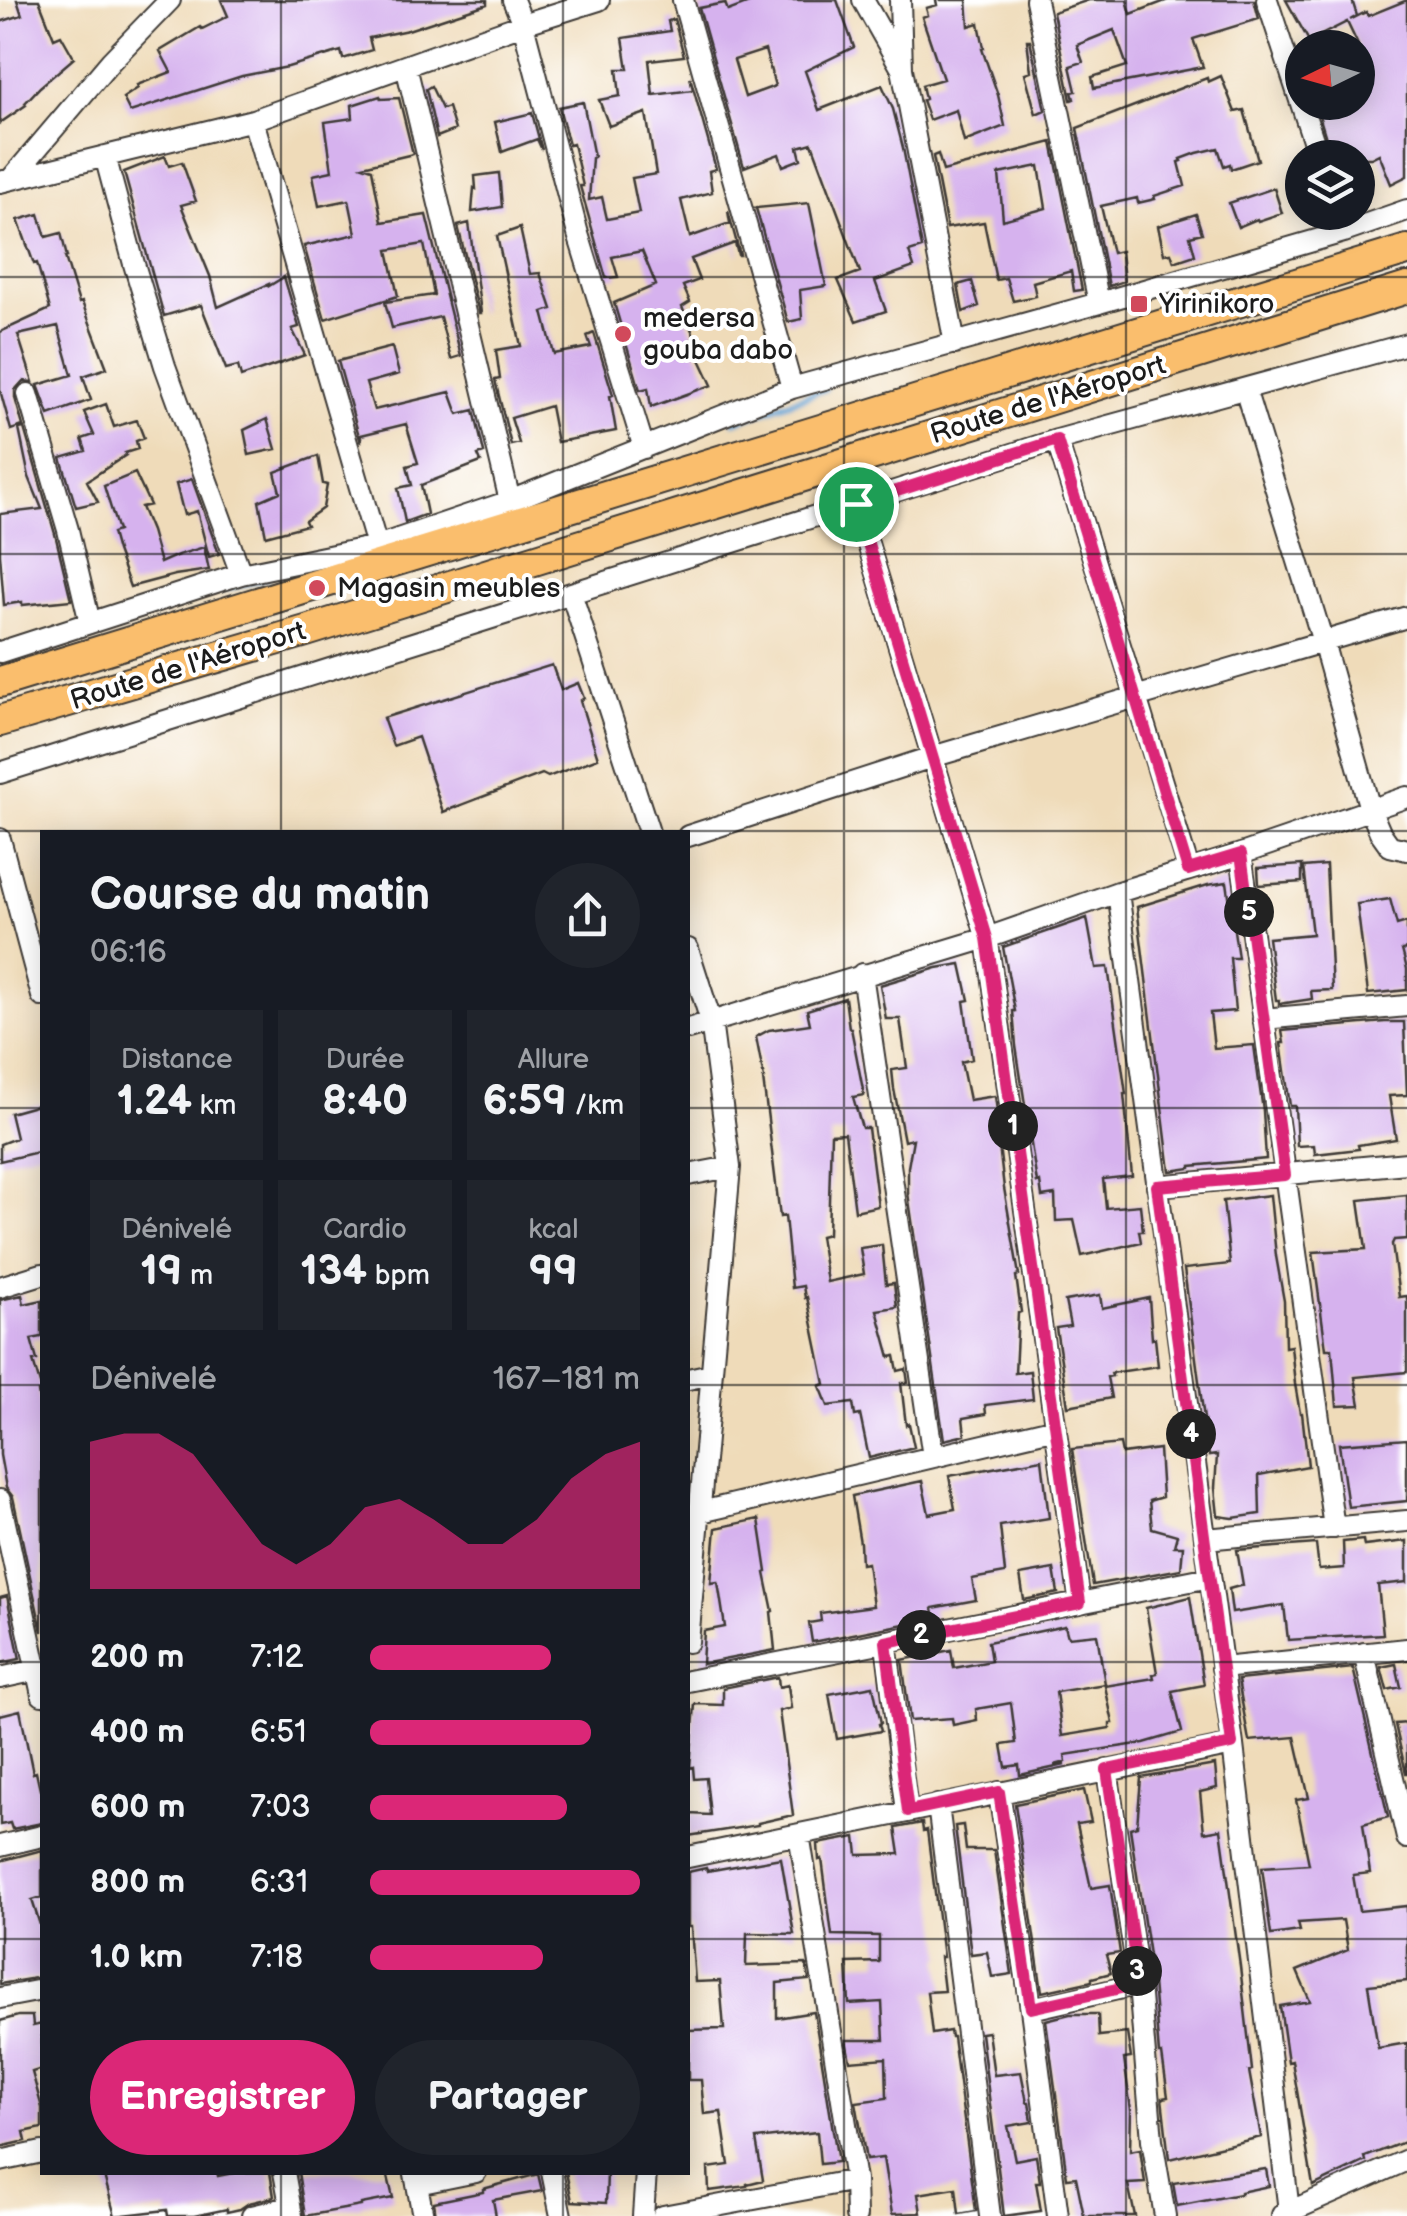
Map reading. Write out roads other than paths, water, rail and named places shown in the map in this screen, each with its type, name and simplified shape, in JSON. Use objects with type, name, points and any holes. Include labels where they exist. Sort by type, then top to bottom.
[{"type":"highway","name":"Route de l'Aéroport","points":[[0,682],[1407,250]]},
{"type":"highway","name":"Route de l'Aéroport","points":[[0,721],[325,625],[1407,288]]},
{"type":"street","points":[[6,180],[170,0]]},
{"type":"street","points":[[512,0],[523,24],[578,234],[644,448]]},
{"type":"street","points":[[6,180],[252,120],[599,0]]},
{"type":"street","points":[[683,0],[792,388]]},
{"type":"street","points":[[864,0],[902,69]]},
{"type":"street","points":[[900,0],[902,69],[955,344]]},
{"type":"street","points":[[1036,0],[1099,304]]},
{"type":"street","points":[[1267,0],[1313,140]]},
{"type":"street","points":[[406,66],[510,501]]},
{"type":"street","points":[[252,120],[377,546]]},
{"type":"street","points":[[105,156],[165,366],[241,574]]},
{"type":"street","points":[[1375,216],[1407,210]]},
{"type":"street","points":[[0,652],[241,574],[377,546],[510,501],[792,388],[1099,304],[1317,230]]},
{"type":"street","points":[[0,773],[1057,440],[1407,344]]},
{"type":"street","points":[[1245,388],[1370,809],[1390,846],[1407,850]]},
{"type":"street","points":[[28,394],[68,530],[90,623]]},
{"type":"street","points":[[1057,440],[1188,870]]},
{"type":"street","points":[[856,504],[987,938],[1080,1603]]},
{"type":"street","points":[[571,593],[648,830]]},
{"type":"street","points":[[690,835],[932,757],[1407,617]]},
{"type":"street","points":[[690,1027],[987,938],[1407,797]]},
{"type":"street","points":[[0,839],[40,989]]},
{"type":"street","points":[[1241,854],[1334,1528]]},
{"type":"street","points":[[1118,892],[1232,1744],[1284,2213],[1407,2160]]},
{"type":"street","points":[[690,954],[712,1020],[730,1167],[711,1374],[693,1514],[690,1591]]},
{"type":"street","points":[[862,974],[933,1458]]},
{"type":"street","points":[[1264,1019],[1407,1006]]},
{"type":"street","points":[[1157,1186],[1407,1164]]},
{"type":"street","points":[[690,1175],[730,1167]]},
{"type":"street","points":[[0,1287],[40,1275]]},
{"type":"street","points":[[690,1379],[711,1374]]},
{"type":"street","points":[[693,1514],[1056,1428]]},
{"type":"street","points":[[0,1500],[40,1670],[0,1678]]},
{"type":"street","points":[[1205,1539],[1407,1522]]},
{"type":"street","points":[[690,1681],[1210,1578]]},
{"type":"street","points":[[886,1642],[908,1811]]},
{"type":"street","points":[[1222,1668],[1407,1649]]},
{"type":"street","points":[[1364,1654],[1407,1838]]},
{"type":"street","points":[[690,1856],[1232,1744]]},
{"type":"street","points":[[1107,1770],[1139,1984],[1152,2140],[1166,2216]]},
{"type":"street","points":[[999,1792],[1058,2216]]},
{"type":"street","points":[[938,1805],[990,2216]]},
{"type":"street","points":[[799,1834],[855,2180],[856,2216]]},
{"type":"street","points":[[0,1846],[40,1836]]},
{"type":"street","points":[[1031,2008],[1139,1984]]},
{"type":"street","points":[[0,1998],[40,1990]]},
{"type":"street","points":[[0,2161],[40,2152]]},
{"type":"street","points":[[252,2216],[291,2212],[285,2175]]},
{"type":"street","points":[[423,2216],[416,2178],[446,2175]]},
{"type":"street","points":[[553,2175],[561,2216]]},
{"type":"street","points":[[643,2216],[646,2175]]},
{"type":"street","points":[[663,2216],[855,2180]]},
{"type":"waterway","points":[[734,422],[825,389]]},
{"type":"waterway","points":[[221,590],[267,578]]},
{"type":"place","name":"Yirinikoro","points":[[1139,304]]},
{"type":"place","name":"medersa gouba dabo","points":[[623,334]]},
{"type":"place","name":"Magasin meubles","points":[[317,588]]}]
